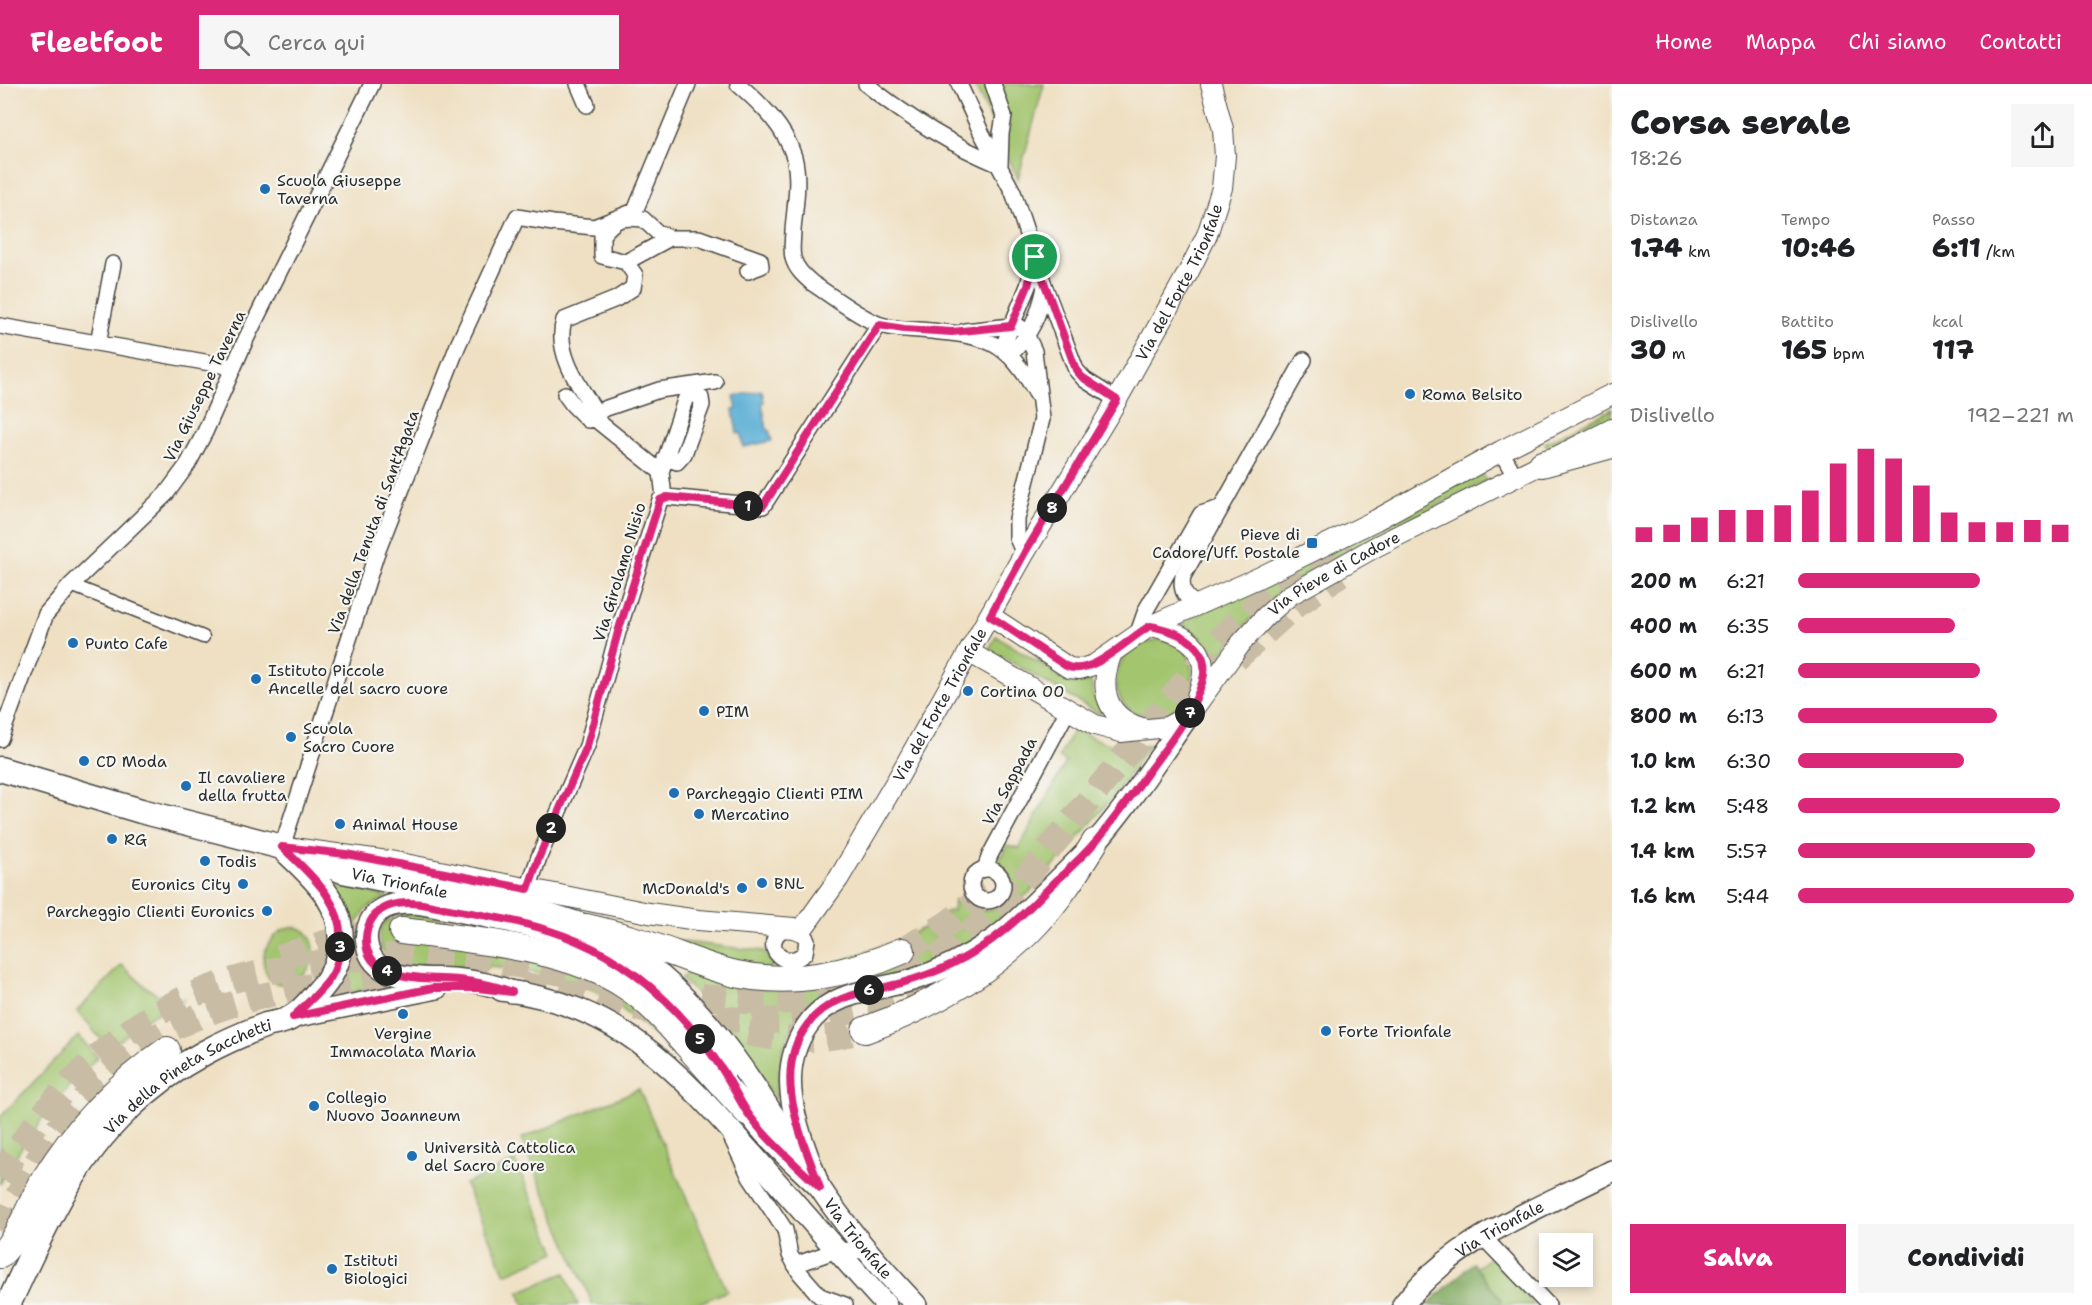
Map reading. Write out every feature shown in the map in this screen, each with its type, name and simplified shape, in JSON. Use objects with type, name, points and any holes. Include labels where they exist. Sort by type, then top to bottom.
[{"type":"highway","points":[[1542,464],[1612,445]]},
{"type":"highway","points":[[865,1030],[933,1002],[999,958],[1050,908],[1095,842]]},
{"type":"highway","points":[[586,927],[636,940],[712,968],[761,977],[808,977],[830,974],[876,962],[902,951]]},
{"type":"highway","points":[[402,931],[484,942],[560,957],[607,975],[646,1001],[736,1116]]},
{"type":"highway","points":[[0,1255],[10,1244],[38,1190],[72,1140],[112,1094],[140,1069],[167,1050]]},
{"type":"main road","points":[[820,1188],[796,1122],[791,1093],[791,1072],[795,1050],[809,1022],[842,998],[922,977],[954,963],[991,941],[1017,921],[1095,842],[1189,715]]},
{"type":"main road","name":"Via Trionfale","points":[[0,769],[141,811],[282,847],[343,871],[533,910],[586,927],[646,962],[700,1012],[742,1070],[820,1188],[868,1251],[916,1305]]},
{"type":"main road","name":"Via della Pineta Sacchetti","points":[[41,1233],[68,1183],[88,1153],[120,1117],[150,1089],[176,1070],[224,1043],[293,1017],[332,976],[339,958],[341,936],[338,915],[330,898],[316,880],[282,847]]},
{"type":"main road","points":[[512,992],[481,983],[449,979],[416,979],[388,972],[370,956],[366,941],[368,926],[376,914],[388,907],[415,903],[537,927],[591,947],[630,970],[667,1001],[707,1048],[736,1116],[773,1142],[820,1188]]},
{"type":"main road","name":"Via Trionfale","points":[[293,1017],[433,988],[478,988],[512,992],[585,1013],[628,1035],[736,1116],[837,1250],[886,1305]]},
{"type":"main road","name":"Via Trionfale","points":[[1403,1305],[1435,1270],[1483,1237],[1612,1171]]},
{"type":"main road","points":[[0,1275],[15,1264],[41,1233]]},
{"type":"main road","points":[[8,1305],[41,1233]]},
{"type":"street","name":"Via Giuseppe Taverna","points":[[0,740],[44,618],[70,585],[174,485],[199,444],[233,367],[372,84]]},
{"type":"street","points":[[578,84],[587,105]]},
{"type":"street","name":"Via della Tenuta di Sant'Agata","points":[[282,847],[376,555],[458,345],[517,217],[594,227],[635,212],[688,84]]},
{"type":"street","points":[[738,84],[777,125],[794,157],[797,188],[792,251],[796,266],[812,283],[879,325],[975,336],[1006,352],[1028,377],[1038,396]]},
{"type":"street","points":[[866,84],[899,110],[946,140],[1000,165]]},
{"type":"street","points":[[959,84],[1013,192],[1045,288],[1078,374],[1117,400]]},
{"type":"street","points":[[993,84],[1004,116],[1000,165]]},
{"type":"street","name":"Via del Forte Trionfale","points":[[794,929],[839,878],[1024,554],[1117,400],[1196,259],[1216,210],[1224,177],[1223,129],[1210,84]]},
{"type":"street","points":[[664,497],[663,465],[596,416],[566,359],[562,326],[564,320],[616,299],[633,288],[635,275],[626,262],[602,256],[602,235],[612,223],[625,218],[643,219],[657,232],[670,238],[699,238],[760,260],[761,266],[748,271]]},
{"type":"street","points":[[626,262],[670,238]]},
{"type":"street","points":[[1006,352],[1011,326],[1028,286],[1035,257]]},
{"type":"street","points":[[98,343],[113,264]]},
{"type":"street","points":[[1024,554],[1018,542],[1017,525],[1021,500],[1041,431],[1042,419],[1030,333],[1039,314],[1045,288]]},
{"type":"street","name":"Via Girolamo Nisio","points":[[528,889],[539,857],[587,746],[618,632],[659,501],[664,497],[763,506],[879,325]]},
{"type":"street","points":[[0,326],[233,367]]},
{"type":"street","points":[[952,332],[1011,326],[1030,333]]},
{"type":"street","points":[[1006,352],[1043,326],[1065,337]]},
{"type":"street","points":[[1198,604],[1185,596],[1182,580],[1304,360]]},
{"type":"street","points":[[565,394],[588,420],[601,410],[659,390],[715,382]]},
{"type":"street","name":"Via Pieve di Cadore","points":[[990,616],[1073,669],[1086,668],[1112,653],[1144,629],[1258,578],[1376,520],[1501,451],[1612,394]]},
{"type":"street","name":"Via Pieve di Cadore","points":[[969,652],[1104,729],[1122,732],[1167,727],[1189,715],[1242,642],[1284,599],[1317,578],[1377,546],[1612,429]]},
{"type":"street","points":[[1501,451],[1516,478]]},
{"type":"street","points":[[1189,715],[1204,679],[1204,667],[1200,654],[1194,644],[1183,636],[1167,629],[1144,629],[1146,610],[1202,514],[1220,508]]},
{"type":"street","points":[[70,585],[203,637]]},
{"type":"street","points":[[1112,653],[1104,680],[1108,701],[1115,712],[1128,722],[1149,729]]},
{"type":"street","name":"Via Sappada","points":[[985,869],[990,855],[1068,710]]},
{"type":"street","name":"Via Trionfale","points":[[282,847],[346,854],[673,916],[794,929]]},
{"type":"street","name":"Via Trionfale","points":[[736,1116],[750,1177],[785,1230],[790,1255],[795,1265],[816,1293],[825,1299],[845,1305]]},
{"type":"street","points":[[1483,1237],[1548,1305]]},
{"type":"street","points":[[795,1265],[837,1250],[868,1251]]},
{"type":"green space","points":[[973,84],[1044,84],[1018,179],[981,98]]},
{"type":"green space","points":[[1612,409],[1612,417],[1549,449],[1545,443]]},
{"type":"green space","points":[[1481,472],[1486,481],[1333,558],[1280,590],[1239,631],[1213,665],[1202,642],[1183,624],[1183,622]]},
{"type":"green space","points":[[996,636],[1068,681],[1078,683],[1091,681],[1093,695],[1103,716],[989,649]]},
{"type":"green space","points":[[1157,640],[1176,644],[1187,655],[1192,669],[1190,685],[1183,700],[1171,711],[1155,716],[1136,713],[1129,709],[1120,697],[1116,683],[1119,668],[1128,653]]},
{"type":"green space","points":[[1074,729],[1092,738],[1120,746],[1149,745],[1119,789],[1066,853],[1031,891],[981,934],[952,954],[806,1011],[791,1030],[786,1041],[780,1063],[776,1099],[719,1020],[681,979],[689,972],[766,988],[897,941],[923,928],[948,911],[953,911],[954,900],[982,910],[996,908],[1009,896],[1012,884],[998,861],[1008,845],[1019,848],[1066,762],[1059,757]]},
{"type":"green space","points":[[331,883],[388,897],[367,908],[354,928],[345,902]]},
{"type":"green space","points":[[409,914],[506,930],[555,943],[550,962],[612,986],[669,1039],[664,1043],[611,999],[599,992],[567,981],[530,972],[496,968],[424,968],[395,962],[382,949],[379,943],[379,931],[389,919]]},
{"type":"green space","points":[[293,927],[304,930],[311,939],[314,949],[313,960],[300,977],[291,983],[281,984],[273,981],[266,973],[265,951],[273,937]]},
{"type":"green space","points":[[656,939],[763,951],[774,966],[758,972]]},
{"type":"green space","points":[[354,956],[377,985],[348,994],[340,994],[339,988],[350,969]]},
{"type":"green space","points":[[122,965],[155,993],[183,1000],[144,1020],[109,1049],[77,1011]]},
{"type":"green space","points":[[78,1036],[98,1057],[44,1117],[20,1150],[0,1184],[0,1117]]},
{"type":"green space","points":[[639,1089],[727,1291],[695,1305],[593,1305],[521,1139]]},
{"type":"green space","points":[[515,1161],[556,1252],[505,1274],[465,1184]]},
{"type":"green space","points":[[1492,1256],[1534,1305],[1428,1305],[1433,1299]]},
{"type":"green space","points":[[1473,1263],[1502,1301],[1499,1305],[1427,1305]]},
{"type":"green space","points":[[565,1273],[578,1305],[524,1305],[519,1292]]},
{"type":"water","points":[[762,391],[767,430],[769,430],[772,441],[743,447],[741,433],[737,433],[733,410],[737,409],[734,396]]},
{"type":"tunnel","points":[[901,976],[955,946],[986,919],[1028,875],[1220,639],[1266,596],[1346,540]]},
{"type":"tunnel","points":[[1236,659],[1293,607],[1340,574]]},
{"type":"tunnel","points":[[902,951],[947,924],[1011,875]]},
{"type":"tunnel","points":[[280,958],[354,936],[402,931]]},
{"type":"tunnel","points":[[0,1178],[42,1116],[66,1087],[93,1061],[153,1015],[186,998],[233,980],[319,963],[414,956],[486,961],[608,981]]},
{"type":"tunnel","points":[[521,985],[683,1016],[790,1020],[844,1013],[871,1006],[924,986],[953,972]]},
{"type":"tunnel","points":[[0,1231],[33,1168],[66,1119],[116,1067],[158,1036],[216,1010],[282,991],[349,981],[413,977]]},
{"type":"tunnel","points":[[662,991],[734,1000],[783,1001],[807,1000],[854,990]]},
{"type":"tunnel","points":[[748,1033],[779,1038],[807,1039],[865,1030]]},
{"type":"place","name":"Scuola Giuseppe Taverna","points":[[265,189]]},
{"type":"place","name":"Roma Belsito","points":[[1410,394]]},
{"type":"place","name":"Pieve di Cadore/Uff. Postale","points":[[1312,543]]},
{"type":"place","name":"Punto Cafe","points":[[73,643]]},
{"type":"place","name":"Istituto Piccole Ancelle del sacro cuore","points":[[256,679]]},
{"type":"place","name":"Cortina 00","points":[[968,691]]},
{"type":"place","name":"PIM","points":[[704,711]]},
{"type":"place","name":"Scuola Sacro Cuore","points":[[291,737]]},
{"type":"place","name":"CD Moda","points":[[84,761]]},
{"type":"place","name":"Il cavaliere della frutta","points":[[186,786]]},
{"type":"place","name":"Parcheggio Clienti PIM","points":[[674,793]]},
{"type":"place","name":"Mercatino","points":[[699,814]]},
{"type":"place","name":"Animal House","points":[[340,824]]},
{"type":"place","name":"RG","points":[[112,839]]},
{"type":"place","name":"Todis","points":[[205,861]]},
{"type":"place","name":"BNL","points":[[762,883]]},
{"type":"place","name":"Euronics City","points":[[243,884]]},
{"type":"place","name":"McDonald's","points":[[742,888]]},
{"type":"place","name":"Parcheggio Clienti Euronics","points":[[267,911]]},
{"type":"place","name":"Vergine Immacolata Maria","points":[[403,1014]]},
{"type":"place","name":"Forte Trionfale","points":[[1326,1031]]},
{"type":"place","name":"Collegio Nuovo Joanneum","points":[[314,1106]]},
{"type":"place","name":"Università Cattolica del Sacro Cuore","points":[[412,1156]]},
{"type":"place","name":"Istituti Biologici","points":[[332,1269]]},
{"type":"route","points":[[1035,257],[1076,370],[1082,377],[1117,400],[1024,554],[990,616],[1069,668],[1076,669],[1083,669],[1094,664],[1150,626],[1167,629],[1188,639],[1197,648],[1203,660],[1204,679],[1189,715],[1134,792],[1095,842],[1017,921],[991,941],[954,963],[912,980],[842,998],[822,1010],[809,1022],[795,1050],[790,1082],[796,1122],[820,1188],[773,1142],[747,1112],[707,1048],[667,1001],[618,962],[576,940],[553,932],[422,904],[396,904],[376,914],[366,934],[370,956],[381,968],[416,979],[466,981],[512,992],[478,988],[433,988],[293,1017],[332,976],[339,958],[341,936],[338,915],[330,898],[316,880],[282,847],[321,850],[395,862],[528,889],[539,857],[587,746],[618,632],[660,500],[667,497],[763,506],[879,325],[952,332],[1011,326],[1028,286],[1035,257]]}]
